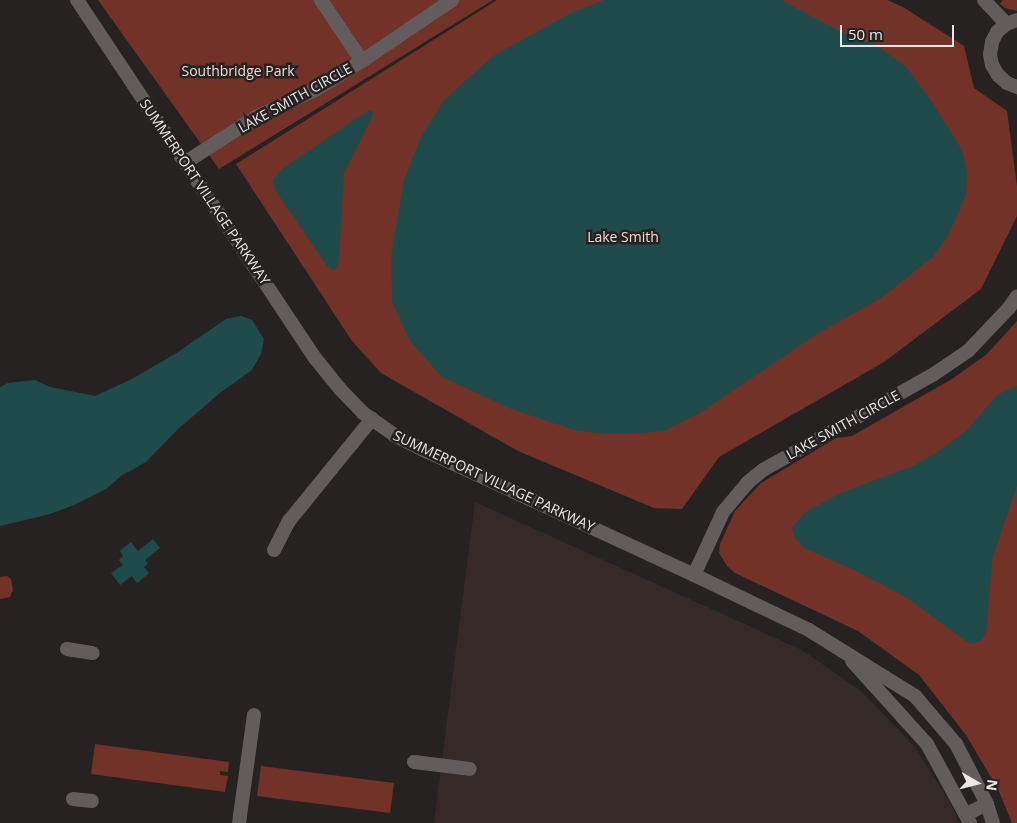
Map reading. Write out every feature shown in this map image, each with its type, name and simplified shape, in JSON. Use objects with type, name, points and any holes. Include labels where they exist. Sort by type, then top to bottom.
[{"type":"street","name":"SUMMERPORT VILLAGE PARKWAY","points":[[77,0],[315,358],[340,389],[372,419],[394,434],[428,452],[694,575],[838,646],[915,696],[956,744],[987,804],[993,823]]},
{"type":"street","points":[[321,0],[362,61]]},
{"type":"street","name":"LAKE SMITH CIRCLE","points":[[186,162],[256,117],[315,90],[362,61],[452,0]]},
{"type":"street","points":[[984,0],[1012,22],[997,32],[992,42],[990,54],[992,65],[998,75],[1007,82],[1017,86]]},
{"type":"street","name":"LAKE SMITH CIRCLE","points":[[694,575],[723,512],[747,483],[763,470],[934,374],[968,351],[1009,308],[1017,296]]},
{"type":"street","points":[[274,550],[289,521],[372,419]]},
{"type":"street","name":"SUMMERPORT VILLAGE PARKWAY","points":[[838,646],[927,744],[968,818]]},
{"type":"street","points":[[68,649],[93,653]]},
{"type":"street","points":[[239,823],[254,715]]},
{"type":"street","points":[[414,762],[470,769]]},
{"type":"street","points":[[72,799],[92,801]]},
{"type":"street","points":[[968,818],[987,804]]},
{"type":"shaded area","points":[[475,502],[802,650],[861,691],[915,747],[953,808],[958,823],[434,823]]},
{"type":"green space","name":"Southbridge Park","points":[[98,0],[493,0],[219,169]]},
{"type":"green space","name":"Lake Smith","points":[[497,0],[887,0],[903,7],[964,46],[974,88],[1007,111],[1017,186],[1017,216],[981,289],[884,362],[719,457],[682,509],[654,508],[518,451],[381,373],[352,341],[236,164]]},
{"type":"green space","points":[[1003,0],[1017,0],[1017,11],[1005,8],[1000,4]]},
{"type":"green space","points":[[1017,321],[1017,823],[1012,823],[998,789],[966,735],[919,675],[858,631],[735,573],[727,566],[719,553],[720,544],[735,511],[761,483],[836,438],[852,436],[952,379],[987,354]]},
{"type":"green space","points":[[7,576],[11,579],[13,590],[10,597],[0,599],[0,577]]},
{"type":"green space","points":[[95,744],[229,762],[228,772],[220,771],[220,775],[228,776],[225,792],[91,774]]},
{"type":"green space","points":[[261,766],[394,783],[390,813],[257,796]]},
{"type":"water","name":"Lake Smith","points":[[604,0],[781,0],[841,32],[876,45],[907,68],[932,102],[962,150],[967,172],[966,195],[949,234],[933,257],[881,298],[817,334],[700,413],[664,431],[635,434],[603,434],[574,430],[511,409],[442,377],[410,341],[392,302],[391,256],[404,180],[421,137],[444,100],[493,56],[569,14]]},
{"type":"water","points":[[369,110],[373,112],[373,115],[344,173],[339,262],[337,268],[333,270],[327,266],[275,190],[273,180],[282,169]]},
{"type":"water","points":[[241,316],[252,320],[264,339],[261,354],[252,370],[221,392],[178,429],[146,462],[121,476],[106,489],[74,505],[50,514],[0,526],[0,387],[8,383],[35,380],[50,387],[95,396],[130,380],[175,354],[226,319]]},
{"type":"water","points":[[1017,386],[1017,486],[992,560],[987,626],[985,635],[980,641],[972,644],[967,642],[907,598],[856,571],[804,548],[795,538],[792,528],[804,513],[839,494],[915,465],[939,451],[966,431],[997,395]]},
{"type":"water","points":[[153,539],[160,548],[145,560],[148,564],[144,567],[149,573],[137,583],[132,576],[120,585],[111,573],[123,565],[119,560],[123,556],[120,551],[131,542],[138,551]]}]
